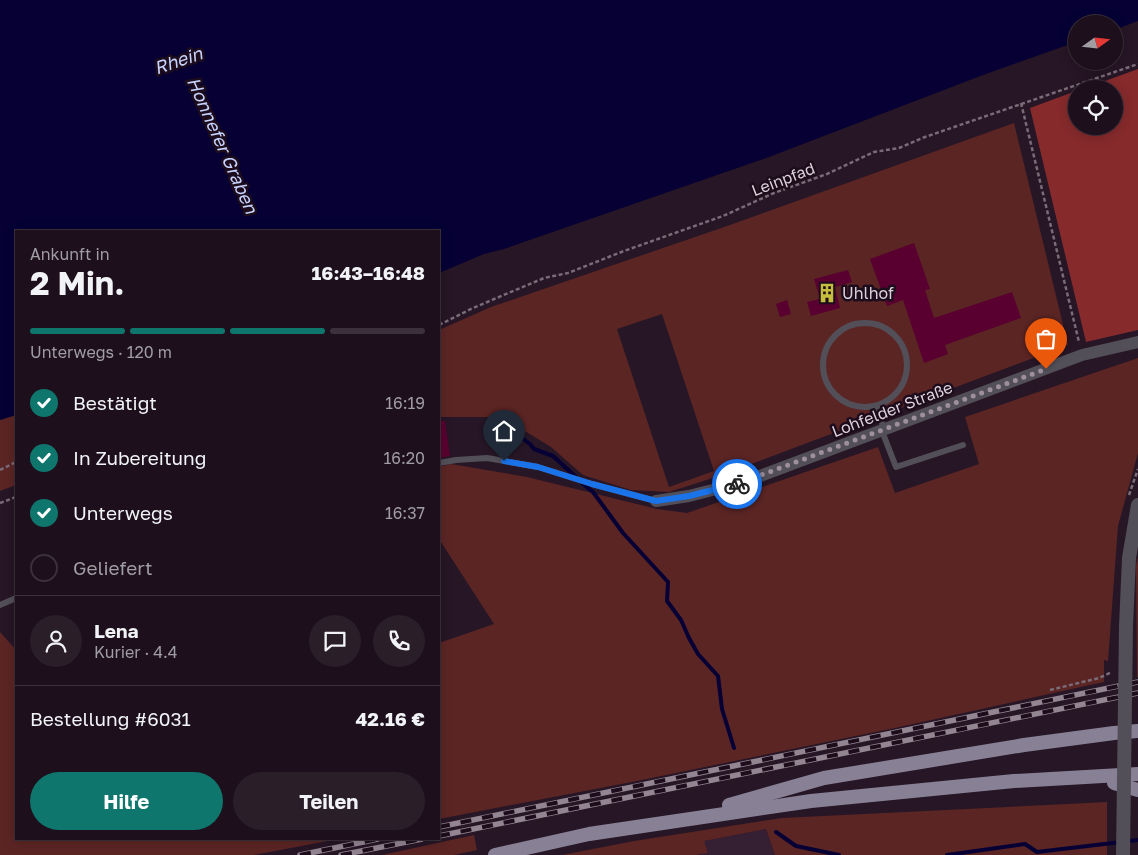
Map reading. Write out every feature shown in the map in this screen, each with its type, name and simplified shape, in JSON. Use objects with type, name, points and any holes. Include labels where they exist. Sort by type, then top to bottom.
[{"type":"main road","points":[[670,821],[824,778],[1024,745],[1131,732]]},
{"type":"main road","points":[[495,855],[589,834],[862,794],[1086,776],[1138,774]]},
{"type":"main road","points":[[1086,776],[1138,790]]},
{"type":"street","name":"Lohfelder Straße","points":[[656,501],[689,496],[744,482],[1082,355],[1138,342]]},
{"type":"street","points":[[1123,855],[1131,732],[1126,626],[1128,576],[1133,530],[1133,501]]},
{"type":"lane","points":[[856,324],[870,324],[884,328],[895,336],[903,348],[907,362],[905,376],[900,389],[890,399],[877,406],[864,408],[850,405],[838,399],[829,389],[824,376],[822,363],[825,350],[832,338],[843,329],[856,324]]},
{"type":"lane","points":[[877,406],[896,467],[963,445]]},
{"type":"lane","points":[[440,463],[486,458],[538,467],[656,501]]},
{"type":"lane","points":[[0,605],[15,598]]},
{"type":"path","name":"Leinpfad","points":[[440,324],[473,308],[544,278],[568,273],[723,216],[774,193],[827,174],[874,152],[899,148],[1021,103],[1138,64]]},
{"type":"path","points":[[1021,103],[1082,355]]},
{"type":"path","points":[[0,470],[15,462]]},
{"type":"path","points":[[1133,501],[1138,469]]},
{"type":"path","points":[[0,503],[15,497]]},
{"type":"path","points":[[1050,690],[1099,678],[1113,671]]},
{"type":"shaded area","points":[[1138,69],[1138,330],[1086,342],[1030,108],[1068,94],[1068,135],[1123,135],[1123,80],[1108,80]]},
{"type":"shaded area","points":[[1014,123],[1068,345],[722,475],[669,492],[631,490],[583,475],[551,447],[502,417],[440,417],[440,330],[491,307],[730,225]],"holes":[[[662,314],[714,471],[669,487],[617,329]]]},
{"type":"shaded area","points":[[1138,358],[1138,453],[1118,526],[1108,661],[1104,660],[1104,682],[895,728],[440,819],[440,643],[494,624],[440,541],[440,467],[451,464],[527,477],[657,509],[687,513],[878,447],[895,493],[979,464],[965,417]]},
{"type":"shaded area","points":[[15,415],[15,485],[0,491],[0,420]]},
{"type":"shaded area","points":[[1138,557],[1138,677],[1137,677],[1136,565]]},
{"type":"shaded area","points":[[0,632],[15,649],[15,840],[333,840],[254,855],[0,855]]},
{"type":"shaded area","points":[[1107,802],[1107,855],[775,855],[766,829],[704,841],[708,853],[696,855],[562,855],[634,841],[782,818]]},
{"type":"shaded area","points":[[766,829],[775,855],[696,855],[708,853],[703,841]]},
{"type":"shaded area","points":[[474,835],[477,850],[454,855],[382,855]]},
{"type":"water","name":"Rhein","points":[[0,0],[1138,0],[1138,21],[1123,27],[1123,15],[1068,15],[1068,45],[983,75],[769,157],[504,249],[484,254],[440,273],[440,230],[15,230],[15,415],[0,420]]},
{"type":"building","points":[[914,243],[930,289],[925,290],[934,318],[1012,292],[1021,318],[945,345],[948,354],[924,363],[903,300],[887,306],[870,259]]},
{"type":"building","name":"Uhlhof","points":[[848,270],[852,282],[835,287],[840,308],[811,316],[807,302],[820,299],[814,279]]},
{"type":"building","points":[[787,300],[791,314],[780,317],[776,304]]},
{"type":"building","points":[[440,421],[445,421],[450,456],[440,458]]},
{"type":"waterway","name":"Honnefer Graben","points":[[503,424],[534,449],[553,456],[577,478]]},
{"type":"waterway","name":"Honnefer Graben","points":[[582,483],[593,492],[623,533],[668,582],[667,601],[681,620],[698,654],[718,676],[722,709],[734,748]]},
{"type":"waterway","name":"Honnefer Graben","points":[[776,832],[796,846],[839,855]]},
{"type":"waterway","name":"Honnefer Graben","points":[[947,855],[1025,844],[1037,852],[1138,840]]},
{"type":"railway","points":[[440,827],[1138,682]]},
{"type":"railway","points":[[440,836],[1138,693]]},
{"type":"railway","points":[[300,855],[373,840]]},
{"type":"railway","points":[[341,855],[417,840]]},
{"type":"way so far","points":[[737,484],[1046,369]]},
{"type":"place","name":"Uhlhof","points":[[827,293]]},
{"type":"route","points":[[504,461],[538,467],[625,494],[656,501],[689,496],[737,484]]}]
